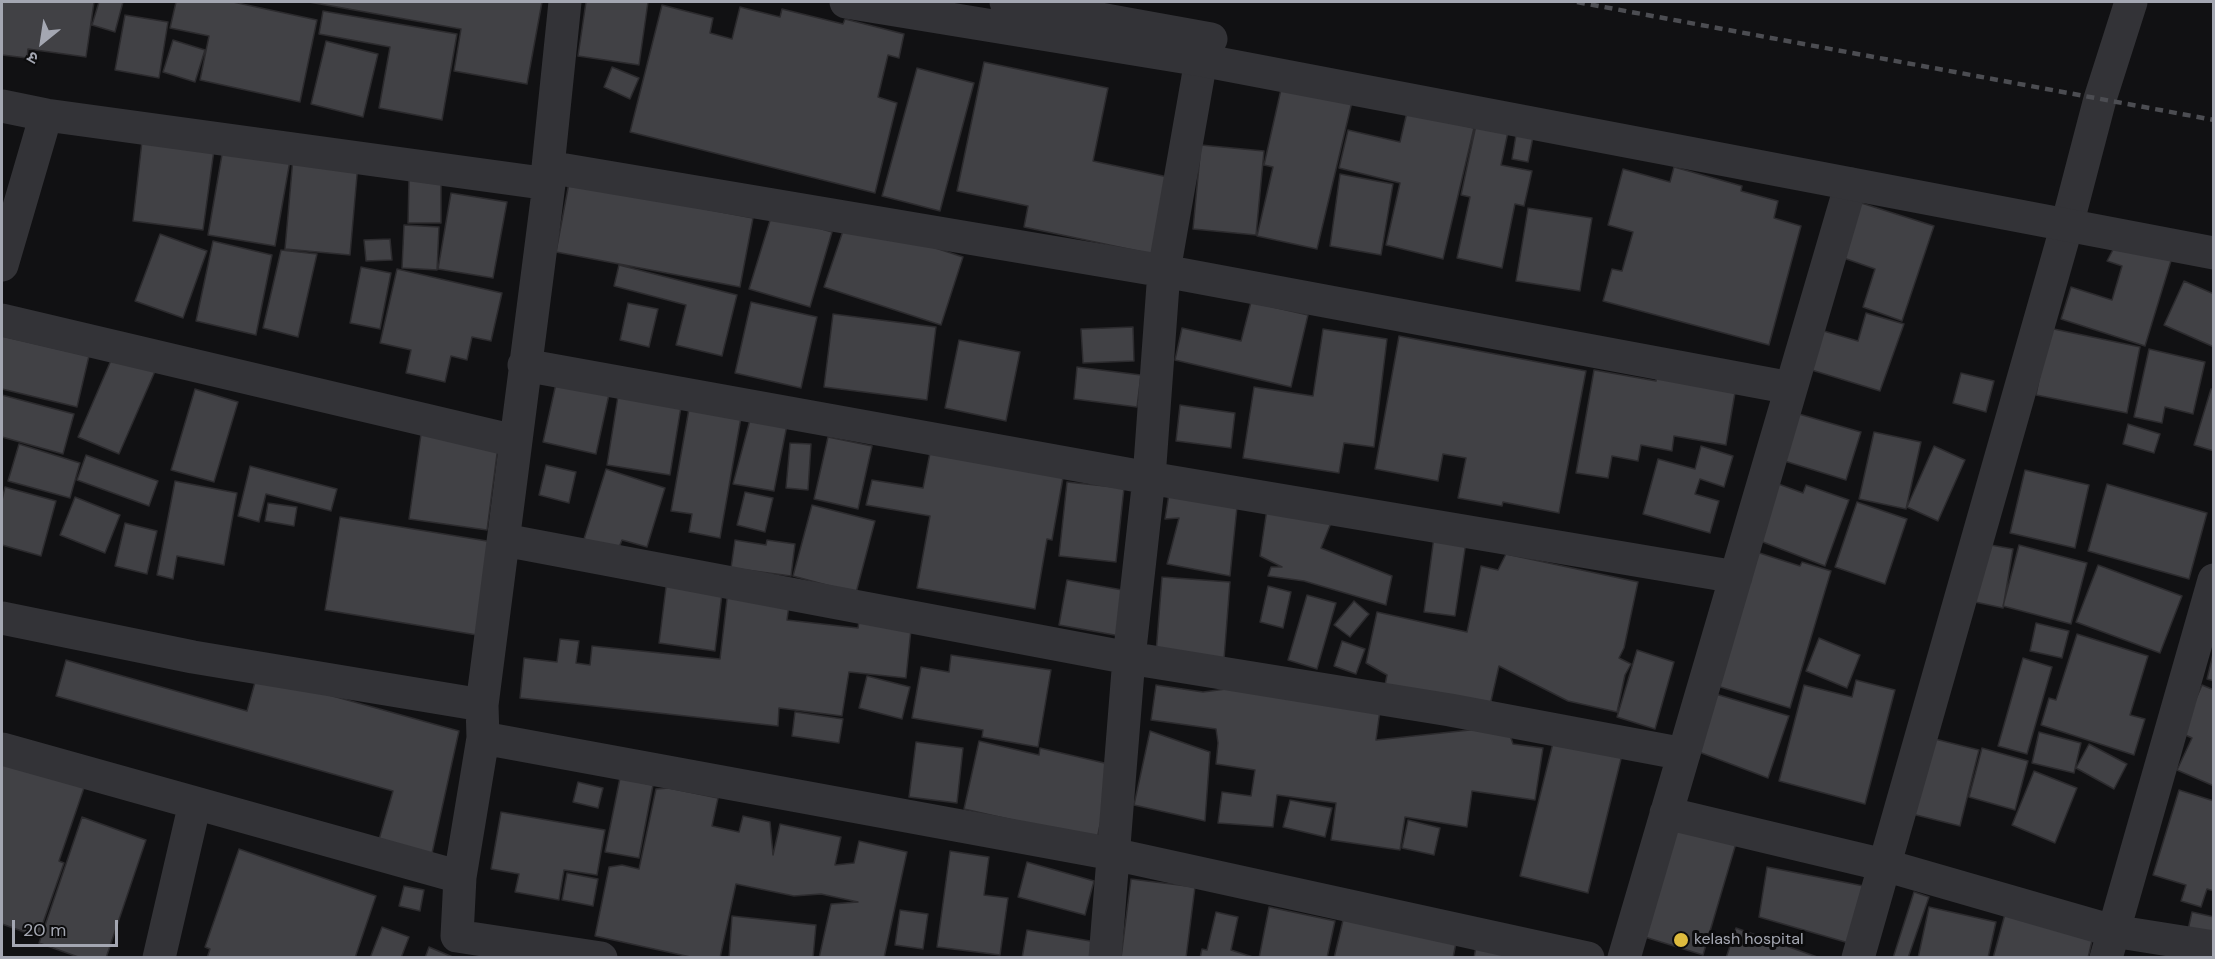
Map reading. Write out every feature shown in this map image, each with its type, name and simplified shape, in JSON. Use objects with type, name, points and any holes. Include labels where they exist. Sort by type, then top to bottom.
[{"type":"street","points":[[565,2],[549,176],[482,705],[483,738],[460,877],[457,936],[521,951],[601,957]]},
{"type":"street","points":[[846,2],[1209,50]]},
{"type":"street","points":[[1006,2],[1209,50],[1279,75],[2214,253]]},
{"type":"street","points":[[1858,957],[2067,225],[2100,99],[2131,2]]},
{"type":"street","points":[[1105,957],[1129,658],[1149,478],[1164,271],[1209,50]]},
{"type":"street","points":[[2,106],[46,115],[549,176],[1164,271],[1791,388]]},
{"type":"street","points":[[2,265],[46,115]]},
{"type":"street","points":[[1624,957],[1851,184]]},
{"type":"street","points":[[2,320],[515,441]]},
{"type":"street","points":[[524,364],[1149,478],[1736,577]]},
{"type":"street","points":[[504,540],[1129,658],[1450,711],[1684,754]]},
{"type":"street","points":[[2110,944],[2214,580]]},
{"type":"street","points":[[2,618],[193,657],[482,705]]},
{"type":"street","points":[[483,738],[1113,854],[1588,957]]},
{"type":"street","points":[[2,749],[460,877]]},
{"type":"street","points":[[159,957],[195,803]]},
{"type":"street","points":[[1666,813],[1884,865],[2110,944],[2214,947]]},
{"type":"building","points":[[2,2],[94,2],[86,57],[28,49],[27,58],[2,55]]},
{"type":"building","points":[[99,2],[123,2],[115,32],[92,25]]},
{"type":"building","points":[[176,2],[233,2],[317,20],[300,102],[200,80],[209,36],[170,28]]},
{"type":"building","points":[[309,2],[542,2],[527,84],[454,71],[461,29]]},
{"type":"building","points":[[586,2],[648,2],[639,65],[578,56]]},
{"type":"building","points":[[662,5],[713,18],[710,33],[732,39],[740,7],[780,17],[782,9],[843,24],[845,19],[904,34],[899,58],[888,55],[878,97],[897,103],[875,193],[630,132]]},
{"type":"building","points":[[323,11],[457,34],[442,120],[379,108],[390,47],[319,34]]},
{"type":"building","points":[[125,15],[168,22],[159,78],[115,70]]},
{"type":"building","points":[[173,40],[205,50],[195,82],[163,72]]},
{"type":"building","points":[[326,41],[378,54],[363,117],[311,104]]},
{"type":"building","points":[[984,62],[1108,88],[1093,161],[1168,177],[1152,254],[1024,227],[1028,206],[957,191]]},
{"type":"building","points":[[612,67],[639,78],[630,99],[604,87]]},
{"type":"building","points":[[917,68],[974,83],[940,211],[882,196]]},
{"type":"building","points":[[1282,85],[1352,102],[1317,249],[1257,236],[1273,167],[1264,165]]},
{"type":"building","points":[[1407,112],[1474,128],[1443,259],[1386,245],[1400,183],[1339,168],[1348,130],[1400,142]]},
{"type":"building","points":[[1476,125],[1508,132],[1501,165],[1532,171],[1524,206],[1515,204],[1502,268],[1457,258],[1470,197],[1461,195]]},
{"type":"building","points":[[1516,135],[1533,137],[1528,162],[1512,159]]},
{"type":"building","points":[[142,141],[214,150],[203,230],[133,221]]},
{"type":"building","points":[[224,143],[291,155],[275,246],[208,235]]},
{"type":"building","points":[[1201,145],[1264,151],[1256,235],[1193,229]]},
{"type":"building","points":[[293,158],[358,164],[350,255],[285,249]]},
{"type":"building","points":[[1674,167],[1742,186],[1741,191],[1778,201],[1774,218],[1801,226],[1769,345],[1603,301],[1612,269],[1622,271],[1633,232],[1608,225],[1623,169],[1670,182]]},
{"type":"building","points":[[1340,174],[1393,184],[1381,255],[1330,246]]},
{"type":"building","points":[[409,179],[441,179],[441,223],[408,223]]},
{"type":"building","points":[[569,183],[753,218],[740,287],[556,252]]},
{"type":"building","points":[[451,193],[507,202],[493,278],[438,269]]},
{"type":"building","points":[[1855,201],[1934,226],[1902,321],[1863,307],[1875,269],[1838,256]]},
{"type":"building","points":[[1528,208],[1592,218],[1580,291],[1516,281]]},
{"type":"building","points":[[772,214],[832,232],[810,307],[749,289]]},
{"type":"building","points":[[847,219],[963,257],[941,325],[824,287]]},
{"type":"building","points":[[404,225],[439,227],[437,270],[402,268]]},
{"type":"building","points":[[160,234],[207,251],[183,318],[135,301]]},
{"type":"building","points":[[390,239],[392,260],[366,261],[364,240]]},
{"type":"building","points":[[213,241],[272,255],[256,335],[196,321]]},
{"type":"building","points":[[2116,244],[2174,251],[2145,346],[2061,319],[2071,287],[2112,300],[2122,266],[2107,261]]},
{"type":"building","points":[[281,250],[317,254],[298,337],[263,328]]},
{"type":"building","points":[[619,265],[737,295],[722,356],[676,345],[686,305],[614,286]]},
{"type":"building","points":[[361,267],[391,273],[380,329],[350,323]]},
{"type":"building","points":[[397,269],[502,293],[491,341],[472,337],[467,360],[451,356],[445,382],[406,373],[411,350],[380,343]]},
{"type":"building","points":[[2184,281],[2214,294],[2214,347],[2164,325]]},
{"type":"building","points":[[751,302],[817,317],[801,388],[735,373]]},
{"type":"building","points":[[1251,302],[1308,315],[1291,387],[1175,360],[1182,328],[1241,341]]},
{"type":"building","points":[[628,303],[658,309],[649,347],[620,340]]},
{"type":"building","points":[[1866,313],[1904,324],[1880,391],[1805,368],[1817,329],[1858,341]]},
{"type":"building","points":[[833,314],[936,327],[927,400],[824,387]]},
{"type":"building","points":[[1133,327],[1134,361],[1083,363],[1081,329]]},
{"type":"building","points":[[2049,328],[2140,347],[2127,413],[2036,395]]},
{"type":"building","points":[[1323,329],[1387,339],[1374,447],[1344,443],[1339,473],[1243,458],[1254,387],[1313,396]]},
{"type":"building","points":[[2,336],[89,356],[77,407],[2,389]]},
{"type":"building","points":[[1399,336],[1586,371],[1559,513],[1503,502],[1502,506],[1458,498],[1466,458],[1443,454],[1438,481],[1375,469]]},
{"type":"building","points":[[959,340],[1020,352],[1006,421],[945,408]]},
{"type":"building","points":[[2149,349],[2205,362],[2193,414],[2165,407],[2162,423],[2134,417]]},
{"type":"building","points":[[115,351],[156,369],[119,454],[78,437]]},
{"type":"building","points":[[1077,367],[1141,375],[1137,407],[1074,399]]},
{"type":"building","points":[[1594,370],[1656,381],[1657,373],[1736,387],[1726,445],[1674,436],[1672,451],[1641,445],[1638,461],[1612,456],[1608,478],[1576,473]]},
{"type":"building","points":[[1961,373],[1994,381],[1986,412],[1953,403]]},
{"type":"building","points":[[557,379],[610,390],[596,454],[543,442]]},
{"type":"building","points":[[195,389],[238,402],[214,482],[171,470]]},
{"type":"building","points":[[2211,389],[2214,389],[2214,451],[2194,445]]},
{"type":"building","points":[[2,395],[74,414],[63,454],[2,437]]},
{"type":"building","points":[[618,396],[681,407],[670,475],[607,465]]},
{"type":"building","points":[[690,403],[742,412],[720,538],[689,532],[692,514],[671,511]]},
{"type":"building","points":[[1180,405],[1235,413],[1231,448],[1176,441]]},
{"type":"building","points":[[1792,412],[1861,432],[1846,480],[1778,459]]},
{"type":"building","points":[[751,416],[788,420],[774,491],[733,484]]},
{"type":"building","points":[[2128,424],[2160,434],[2154,453],[2123,444]]},
{"type":"building","points":[[422,427],[499,439],[487,530],[409,519]]},
{"type":"building","points":[[1874,432],[1921,442],[1906,509],[1859,499]]},
{"type":"building","points":[[828,437],[872,446],[858,509],[814,499]]},
{"type":"building","points":[[790,443],[811,444],[808,490],[786,488]]},
{"type":"building","points":[[19,444],[80,463],[70,498],[8,481]]},
{"type":"building","points":[[1701,446],[1733,456],[1724,487],[1700,479],[1695,494],[1719,501],[1710,533],[1643,514],[1658,459],[1695,469]]},
{"type":"building","points":[[1934,446],[1965,460],[1938,521],[1907,507]]},
{"type":"building","points":[[931,448],[1064,472],[1052,540],[1047,539],[1035,609],[917,588],[930,516],[866,505],[872,480],[923,488]]},
{"type":"building","points":[[86,455],[158,481],[149,506],[77,480]]},
{"type":"building","points":[[546,465],[576,472],[569,503],[539,495]]},
{"type":"building","points":[[250,466],[337,489],[331,511],[266,494],[259,522],[238,516]]},
{"type":"building","points":[[606,469],[665,488],[647,547],[622,540],[618,550],[584,539]]},
{"type":"building","points":[[2025,470],[2089,485],[2075,548],[2010,533]]},
{"type":"building","points":[[175,481],[237,493],[224,565],[177,556],[173,579],[157,575]]},
{"type":"building","points":[[1067,482],[1124,488],[1116,562],[1059,556]]},
{"type":"building","points":[[1773,482],[1803,493],[1806,485],[1849,500],[1825,566],[1755,539]]},
{"type":"building","points":[[2107,484],[2207,513],[2189,579],[2088,551]]},
{"type":"building","points":[[5,487],[56,501],[41,556],[2,545],[2,500]]},
{"type":"building","points":[[745,492],[773,498],[765,532],[737,525]]},
{"type":"building","points":[[1169,494],[1237,507],[1230,576],[1167,564],[1179,518],[1165,519]]},
{"type":"building","points":[[75,497],[120,515],[105,553],[60,535]]},
{"type":"building","points":[[1857,502],[1907,519],[1885,584],[1835,567]]},
{"type":"building","points":[[268,503],[297,507],[294,526],[265,521]]},
{"type":"building","points":[[812,505],[875,521],[856,593],[793,576]]},
{"type":"building","points":[[1267,509],[1331,523],[1321,548],[1392,576],[1386,605],[1304,581],[1268,576],[1271,567],[1282,567],[1260,556]]},
{"type":"building","points":[[340,517],[493,542],[477,635],[325,610]]},
{"type":"building","points":[[125,523],[157,531],[147,574],[115,566]]},
{"type":"building","points":[[1434,537],[1466,542],[1455,616],[1424,612]]},
{"type":"building","points":[[735,540],[766,545],[767,540],[795,544],[791,576],[731,568]]},
{"type":"building","points":[[1985,544],[2013,549],[2003,608],[1975,602]]},
{"type":"building","points":[[2019,545],[2087,563],[2071,624],[2003,606]]},
{"type":"building","points":[[1747,549],[1800,566],[1802,562],[1831,571],[1790,708],[1707,683]]},
{"type":"building","points":[[1506,554],[1638,582],[1624,648],[1619,658],[1631,664],[1625,675],[1617,712],[1568,701],[1499,666],[1489,710],[1384,690],[1387,675],[1366,663],[1377,612],[1467,632],[1481,566],[1498,570]]},
{"type":"building","points":[[2098,565],[2182,596],[2160,653],[2076,622]]},
{"type":"building","points":[[1162,577],[1230,582],[1224,659],[1156,653]]},
{"type":"building","points":[[667,579],[723,586],[715,651],[659,643]]},
{"type":"building","points":[[1067,580],[1128,591],[1120,636],[1059,625]]},
{"type":"building","points":[[1268,586],[1291,592],[1283,628],[1260,622]]},
{"type":"building","points":[[728,590],[790,598],[787,620],[858,628],[860,614],[912,620],[906,678],[849,672],[842,716],[779,708],[778,726],[520,698],[524,658],[557,662],[560,639],[579,641],[576,663],[590,665],[592,646],[720,659]]},
{"type":"building","points":[[1307,595],[1336,603],[1317,669],[1288,660]]},
{"type":"building","points":[[1354,601],[1369,614],[1350,637],[1334,625]]},
{"type":"building","points":[[2036,623],[2069,631],[2062,658],[2030,651]]},
{"type":"building","points":[[2077,634],[2148,656],[2130,715],[2145,719],[2134,755],[2041,725],[2049,698],[2056,700]]},
{"type":"building","points":[[1819,638],[1860,655],[1847,688],[1806,671]]},
{"type":"building","points":[[1342,641],[1365,649],[1356,674],[1334,666]]},
{"type":"building","points":[[1637,650],[1674,662],[1655,729],[1617,717]]},
{"type":"building","points":[[2214,650],[2214,681],[2207,679]]},
{"type":"building","points":[[951,655],[1051,670],[1038,747],[982,737],[983,730],[912,718],[921,667],[949,672]]},
{"type":"building","points":[[2023,658],[2052,667],[2027,754],[1998,746]]},
{"type":"building","points":[[66,660],[247,711],[257,675],[459,731],[431,858],[378,843],[393,791],[56,696]]},
{"type":"building","points":[[867,676],[910,687],[902,719],[859,708]]},
{"type":"building","points":[[1856,680],[1895,690],[1865,804],[1779,781],[1804,685],[1852,697]]},
{"type":"building","points":[[1264,684],[1381,703],[1376,740],[1479,729],[1508,729],[1513,744],[1543,748],[1535,800],[1472,791],[1467,827],[1405,817],[1400,850],[1331,840],[1336,803],[1277,795],[1273,827],[1218,823],[1222,792],[1251,796],[1255,770],[1216,764],[1218,743],[1216,729],[1151,720],[1156,685],[1203,692]]},
{"type":"building","points":[[2202,685],[2214,690],[2214,786],[2177,770],[2192,738],[2181,733]]},
{"type":"building","points":[[1709,692],[1789,716],[1768,778],[1691,749]]},
{"type":"building","points":[[795,712],[843,719],[839,743],[792,736]]},
{"type":"building","points":[[1150,731],[1210,752],[1205,821],[1134,805]]},
{"type":"building","points":[[2039,732],[2081,743],[2074,773],[2032,763]]},
{"type":"building","points":[[1555,735],[1623,751],[1588,893],[1520,876]]},
{"type":"building","points":[[1931,738],[1979,750],[1960,826],[1912,814]]},
{"type":"building","points":[[979,741],[1039,755],[1040,748],[1113,765],[1097,839],[964,809]]},
{"type":"building","points":[[916,742],[963,748],[957,803],[909,797]]},
{"type":"building","points":[[2089,744],[2127,764],[2114,789],[2076,768]]},
{"type":"building","points":[[1982,748],[2028,761],[2015,810],[1969,797]]},
{"type":"building","points":[[2,762],[86,782],[59,861],[64,863],[38,937],[2,924]]},
{"type":"building","points":[[2034,771],[2077,788],[2055,843],[2012,825]]},
{"type":"building","points":[[620,778],[653,785],[639,858],[605,852]]},
{"type":"building","points":[[578,782],[603,788],[598,808],[573,802]]},
{"type":"building","points":[[669,788],[718,798],[712,826],[739,832],[743,816],[770,822],[773,855],[780,824],[841,837],[835,865],[854,863],[859,841],[907,852],[884,958],[819,958],[831,904],[858,902],[821,894],[794,896],[736,884],[720,958],[695,958],[595,936],[609,867],[622,865],[639,869],[656,789]]},
{"type":"building","points":[[2179,790],[2214,801],[2214,891],[2207,889],[2201,907],[2181,901],[2186,885],[2153,875]]},
{"type":"building","points":[[1290,800],[1332,808],[1325,837],[1283,827]]},
{"type":"building","points":[[501,812],[605,830],[597,875],[564,870],[559,900],[515,892],[519,874],[491,869]]},
{"type":"building","points":[[82,817],[146,840],[106,958],[81,958],[39,943]]},
{"type":"building","points":[[1408,820],[1440,828],[1434,855],[1402,848]]},
{"type":"building","points":[[1669,820],[1737,840],[1703,955],[1635,934]]},
{"type":"building","points":[[239,849],[376,896],[355,958],[207,958],[210,949],[205,947]]},
{"type":"building","points":[[950,851],[989,857],[984,895],[1008,898],[1000,955],[937,947]]},
{"type":"building","points":[[1027,862],[1094,881],[1085,915],[1018,897]]},
{"type":"building","points":[[1767,867],[1874,888],[1852,944],[1759,917]]},
{"type":"building","points":[[567,873],[598,879],[593,906],[562,900]]},
{"type":"building","points":[[1131,879],[1195,887],[1186,958],[1121,958]]},
{"type":"building","points":[[404,886],[424,890],[420,911],[399,906]]},
{"type":"building","points":[[1914,892],[1929,897],[1908,958],[1893,958]]},
{"type":"building","points":[[1269,907],[1335,921],[1327,958],[1259,958]]},
{"type":"building","points":[[1929,907],[1996,922],[1988,958],[1918,958]]},
{"type":"building","points":[[900,910],[928,914],[923,949],[895,945]]},
{"type":"building","points":[[1216,912],[1238,917],[1231,950],[1256,958],[1200,958],[1202,949],[1207,950]]},
{"type":"building","points":[[2192,912],[2214,917],[2214,936],[2188,930]]},
{"type":"building","points":[[2005,914],[2094,932],[2088,958],[1993,958]]},
{"type":"building","points":[[732,916],[816,925],[813,958],[729,958]]},
{"type":"building","points":[[1344,916],[1456,943],[1453,958],[1334,958]]},
{"type":"building","points":[[382,927],[409,937],[401,958],[370,958]]},
{"type":"building","points":[[1736,928],[1820,958],[1726,958]]},
{"type":"building","points":[[1027,930],[1096,942],[1094,958],[1022,958]]},
{"type":"building","points":[[1476,946],[1523,958],[1474,958]]},
{"type":"building","points":[[429,947],[455,958],[425,958]]},
{"type":"railway","points":[[1577,2],[2214,120]]},
{"type":"place","name":"kelash hospital","points":[[1681,940]]}]
